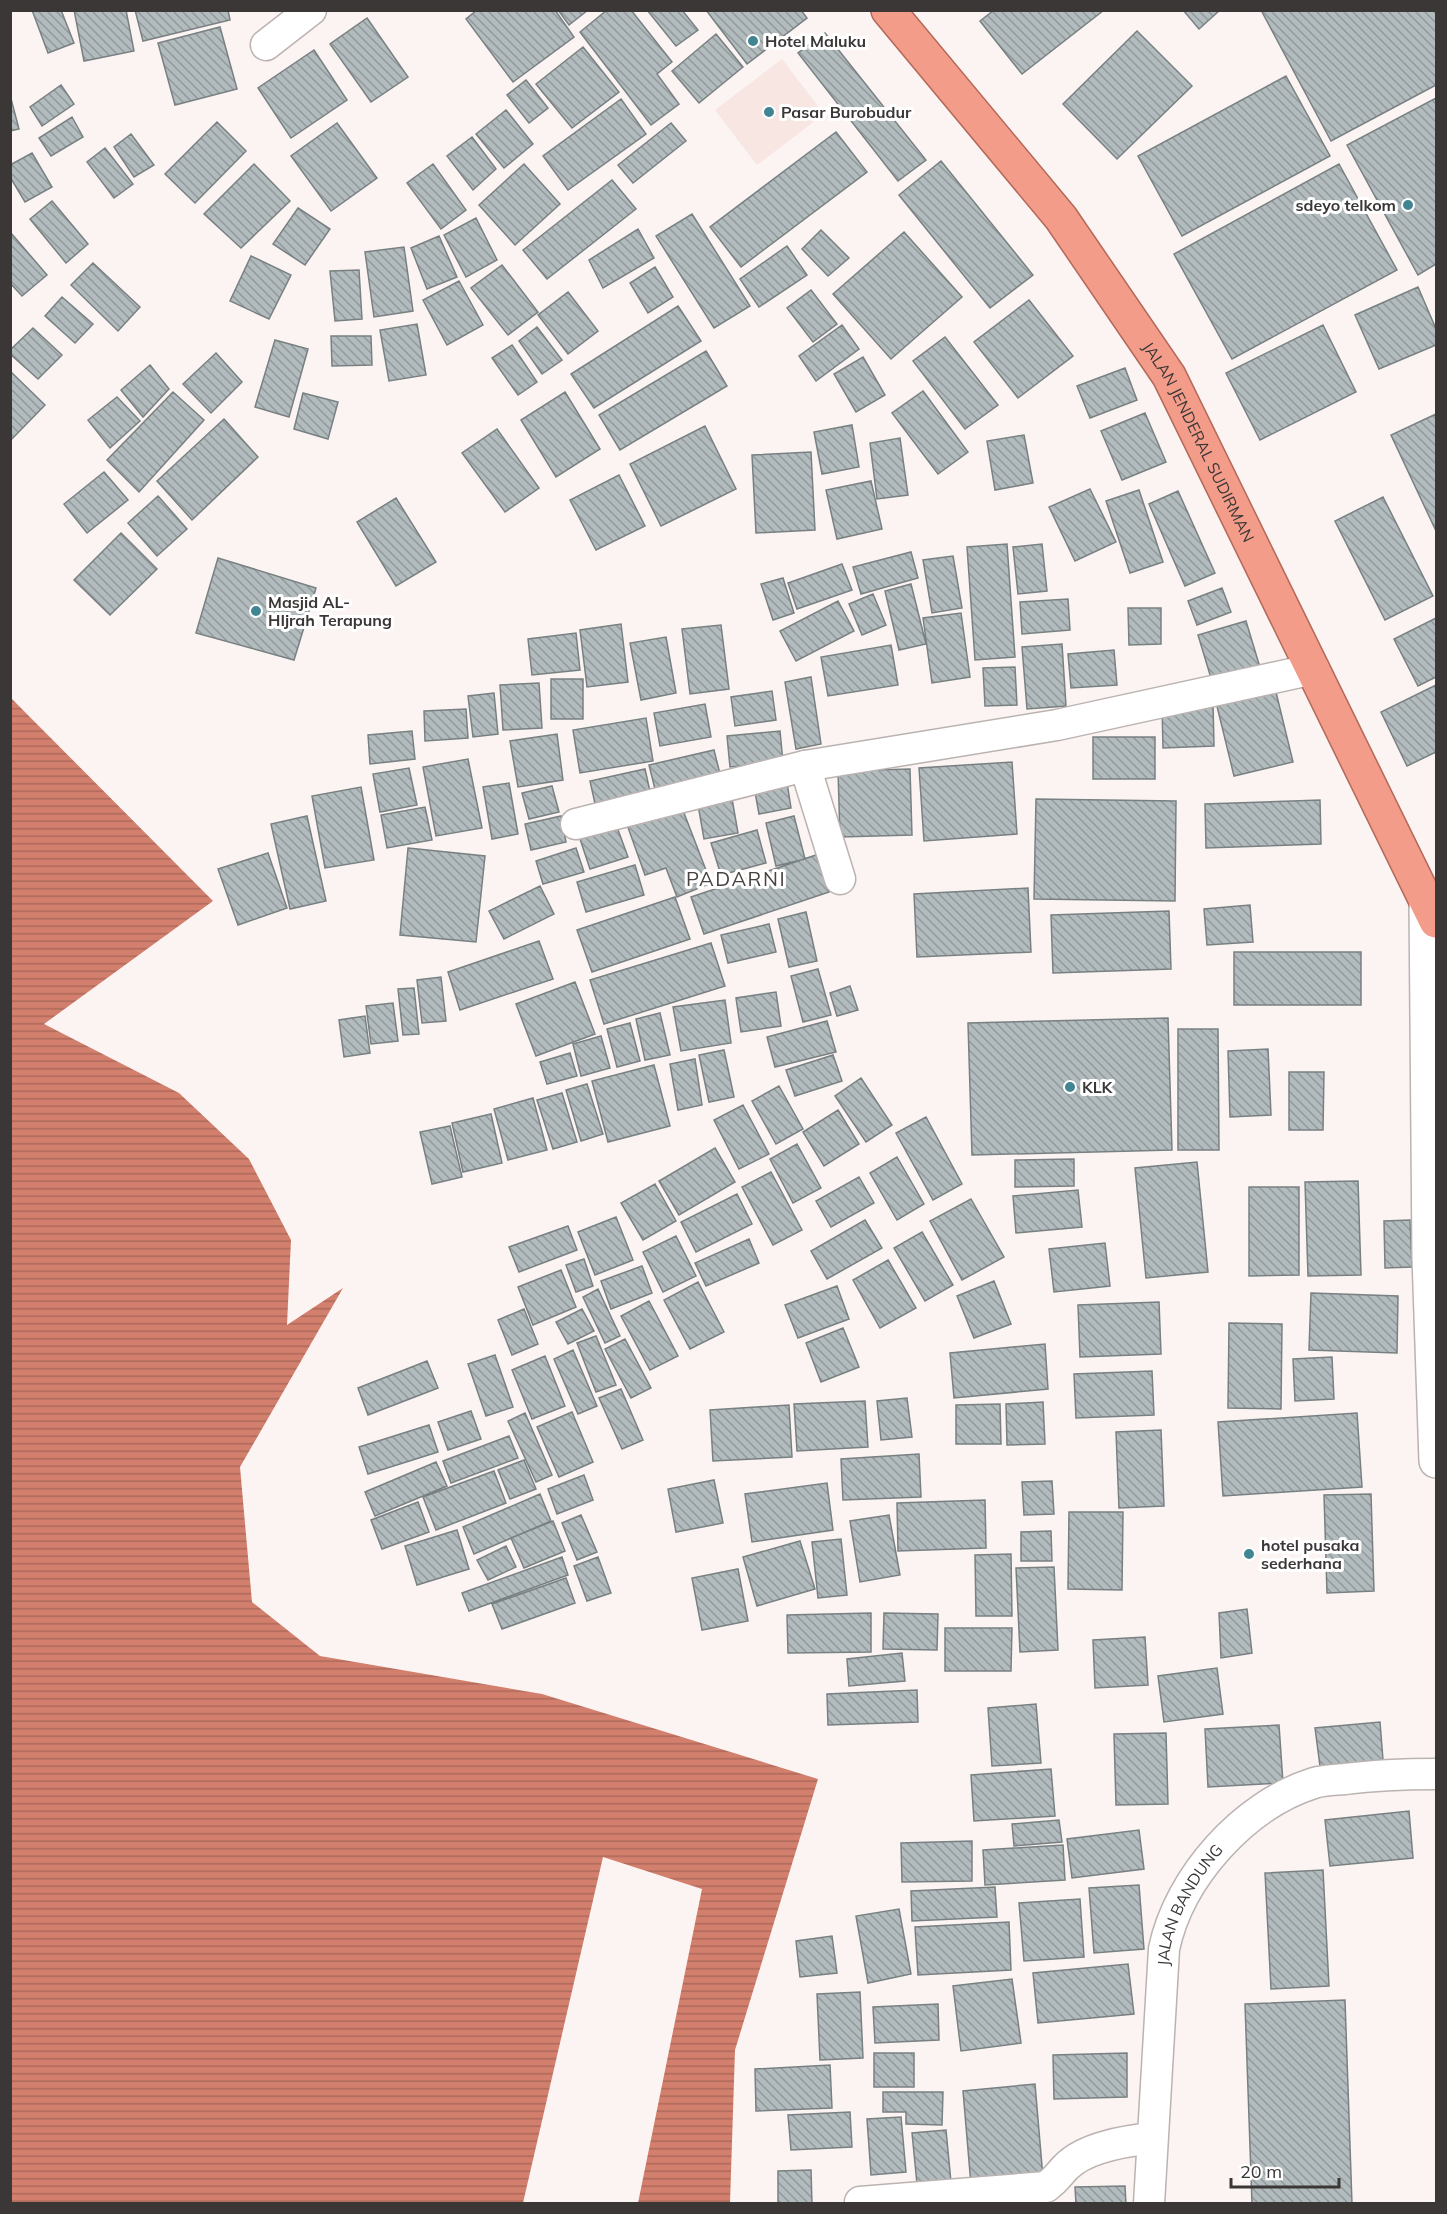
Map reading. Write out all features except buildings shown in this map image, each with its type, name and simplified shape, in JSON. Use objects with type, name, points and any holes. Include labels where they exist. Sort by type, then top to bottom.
[{"type":"highway","name":"JALAN JENDERAL SUDIRMAN","points":[[888,10],[1061,218],[1169,376],[1431,910]]},
{"type":"street","points":[[266,45],[311,10]]},
{"type":"street","points":[[576,825],[805,766],[1057,725],[1314,669]]},
{"type":"street","points":[[805,766],[840,879]]},
{"type":"street","points":[[1431,910],[1429,1257],[1437,1461]]},
{"type":"street","name":"JALAN BANDUNG","points":[[1149,2204],[1167,1937],[1178,1909],[1215,1852],[1234,1830],[1255,1812],[1281,1796],[1315,1782],[1382,1775],[1437,1774]]},
{"type":"street","points":[[860,2202],[1046,2187],[1058,2178],[1066,2166],[1090,2152],[1118,2142],[1152,2138]]},
{"type":"shaded area","name":"Pasar Burobudur","points":[[782,59],[824,114],[757,165],[715,110]]},
{"type":"shaded area","points":[[10,697],[213,901],[44,1024],[179,1093],[249,1159],[291,1240],[287,1325],[343,1288],[240,1467],[252,1602],[320,1656],[542,1694],[818,1779],[735,2050],[730,2203],[638,2203],[702,1889],[603,1857],[523,2203],[11,2203]]},
{"type":"place","name":"Hotel Maluku","points":[[753,41]]},
{"type":"place","name":"Pasar Burobudur","points":[[769,112]]},
{"type":"place","name":"sdeyo telkom","points":[[1408,205]]},
{"type":"place","name":"Masjid AL- HIjrah Terapung","points":[[256,611]]},
{"type":"place","name":"KLK","points":[[1070,1087]]},
{"type":"place","name":"hotel pusaka sederhana","points":[[1249,1554]]},
{"type":"district","name":"PADARNI","points":[[736,879]]}]
